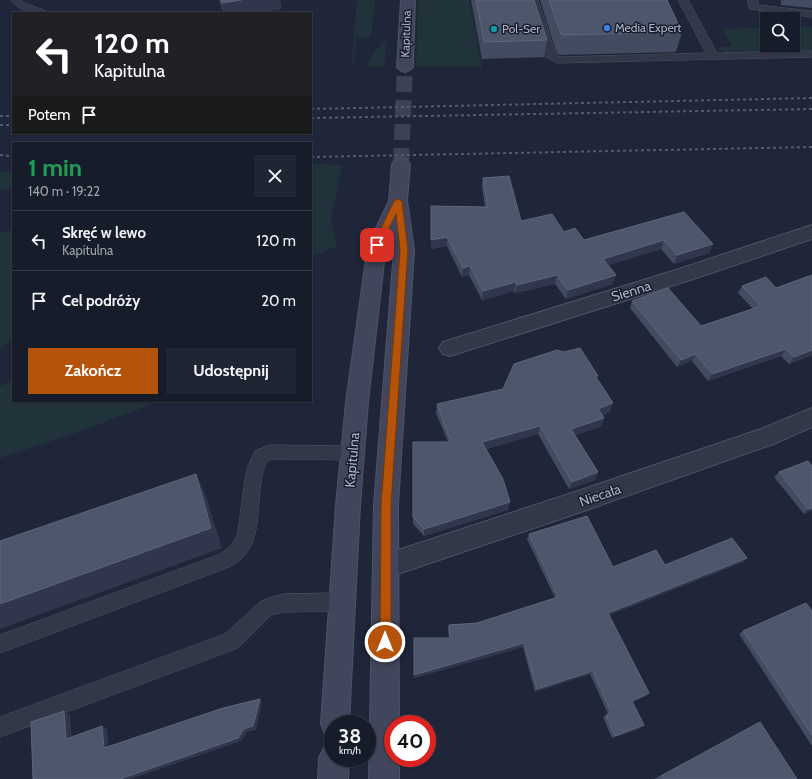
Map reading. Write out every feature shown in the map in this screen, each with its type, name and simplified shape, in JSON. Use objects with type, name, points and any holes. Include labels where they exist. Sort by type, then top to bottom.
[{"type":"street","name":"Kapitulna","points":[[405,67],[408,0]]},
{"type":"street","name":"Kapitulna","points":[[384,779],[386,505],[404,250],[398,201],[401,164]]},
{"type":"street","name":"Kapitulna","points":[[336,715],[342,602],[357,402],[377,245],[398,201]]},
{"type":"street","name":"Sienna","points":[[450,348],[686,274],[812,232]]},
{"type":"street","name":"Niecała","points":[[386,566],[584,500],[768,436],[812,417]]},
{"type":"street","points":[[333,779],[334,767]]},
{"type":"lane","points":[[16,0],[19,4],[40,12]]},
{"type":"lane","points":[[532,0],[551,57],[557,60],[812,54]]},
{"type":"lane","points":[[683,0],[713,56]]},
{"type":"lane","points":[[753,0],[753,8],[796,12]]},
{"type":"lane","points":[[782,0],[796,12]]},
{"type":"lane","points":[[800,12],[812,14]]},
{"type":"lane","points":[[0,644],[224,561],[238,552],[246,537],[255,468],[261,456],[271,452],[353,453]]},
{"type":"lane","points":[[0,727],[231,642],[266,608],[283,602],[342,602]]},
{"type":"shaded area","points":[[357,0],[375,0],[371,35],[367,38],[359,38],[357,36],[353,67],[351,69]]},
{"type":"shaded area","points":[[418,0],[469,0],[482,67],[416,67]]},
{"type":"shaded area","points":[[800,27],[812,27],[812,51],[800,52]]},
{"type":"shaded area","points":[[760,28],[760,52],[795,52],[735,53],[718,49],[720,47],[732,46],[722,29]]},
{"type":"shaded area","points":[[387,37],[384,67],[366,67],[372,56]]},
{"type":"shaded area","points":[[312,164],[342,165],[331,219],[337,246],[312,256]]},
{"type":"shaded area","points":[[0,172],[12,172],[12,188],[0,191]]},
{"type":"shaded area","points":[[12,230],[12,340],[0,349],[0,232]]},
{"type":"shaded area","points":[[12,380],[12,402],[157,402],[87,429],[0,458],[0,386]]},
{"type":"building","points":[[221,0],[241,0],[222,3]]},
{"type":"building","points":[[476,0],[534,0],[547,40],[484,42]]},
{"type":"building","points":[[549,0],[667,0],[682,32],[563,35],[561,34]]},
{"type":"building","points":[[509,176],[521,221],[552,214],[564,232],[575,228],[584,240],[684,212],[713,244],[677,255],[664,240],[603,259],[616,275],[568,290],[557,275],[517,285],[516,282],[483,291],[470,266],[463,268],[447,237],[431,240],[431,206],[488,207],[483,178]]},
{"type":"building","points":[[812,275],[812,350],[794,357],[786,349],[712,374],[696,354],[681,360],[632,301],[668,288],[701,326],[761,306],[742,286],[766,277],[776,288]]},
{"type":"building","points":[[580,348],[598,376],[596,377],[613,403],[598,409],[604,418],[571,429],[598,472],[572,482],[540,426],[482,442],[503,479],[510,502],[424,529],[413,517],[413,442],[451,442],[437,404],[503,389],[514,364],[557,350],[564,352]]},
{"type":"building","points":[[808,461],[812,466],[812,508],[808,509],[779,472]]},
{"type":"building","points":[[196,474],[211,528],[0,604],[0,541]]},
{"type":"building","points":[[587,516],[613,567],[656,550],[665,565],[732,538],[747,558],[608,613],[649,693],[632,701],[644,725],[615,736],[606,715],[611,712],[593,671],[537,689],[524,643],[414,675],[414,638],[450,638],[449,625],[477,623],[558,597],[529,534]]},
{"type":"building","points":[[806,603],[812,611],[812,735],[743,631]]},
{"type":"building","points":[[260,699],[253,726],[244,729],[238,738],[120,779],[33,779],[31,722],[64,711],[66,739],[102,726],[104,748],[223,708]]},
{"type":"building","points":[[760,722],[797,779],[663,779],[661,776]]},
{"type":"tunnel","points":[[401,164],[405,67]]},
{"type":"railway","points":[[312,109],[812,98]]},
{"type":"railway","points":[[312,118],[812,109]]},
{"type":"railway","points":[[0,116],[12,116]]},
{"type":"railway","points":[[0,125],[12,125]]},
{"type":"railway","points":[[312,157],[812,147]]},
{"type":"railway","points":[[0,155],[12,156]]},
{"type":"place","name":"Media Expert","points":[[607,28]]},
{"type":"place","name":"Pol-Ser","points":[[494,29]]},
{"type":"route","points":[[377,245],[398,201],[404,250],[386,505],[385,642]]}]
